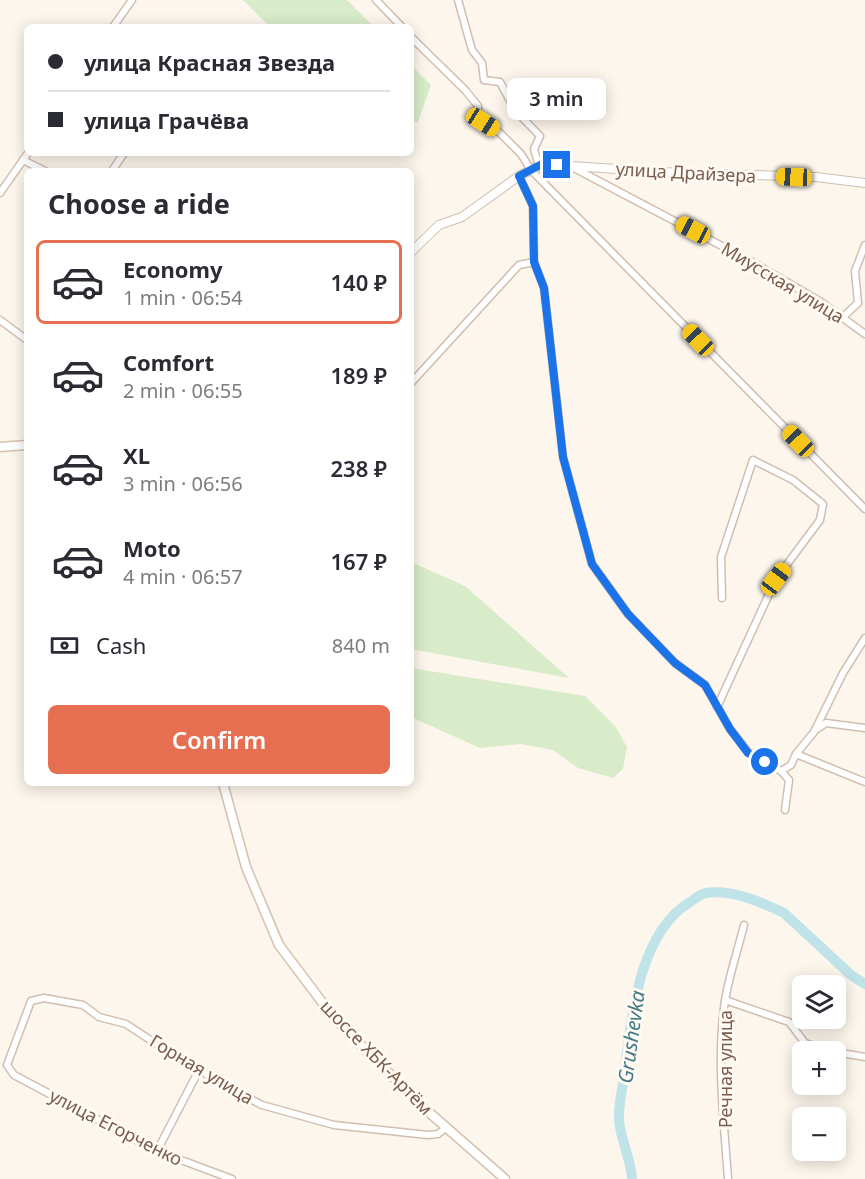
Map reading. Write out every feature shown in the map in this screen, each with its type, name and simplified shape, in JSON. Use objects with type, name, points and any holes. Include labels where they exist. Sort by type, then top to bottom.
[{"type":"main road","points":[[0,447],[24,445]]},
{"type":"main road","name":"шоссе ХБК-Артём","points":[[224,786],[246,867],[279,945],[334,1018],[423,1107],[505,1179]]},
{"type":"street","points":[[115,24],[132,0]]},
{"type":"street","points":[[376,0],[399,24]]},
{"type":"street","points":[[414,249],[439,225],[462,217],[519,176],[541,165],[534,149],[540,136],[514,110],[500,82],[484,80],[482,63],[472,50],[458,0]]},
{"type":"street","points":[[414,40],[465,90],[478,106],[478,116],[483,122],[500,133],[521,154],[531,170],[865,509]]},
{"type":"street","points":[[0,193],[26,156]]},
{"type":"street","points":[[23,160],[39,168]]},
{"type":"street","name":"улица Драйзера","points":[[541,165],[816,177],[865,183]]},
{"type":"street","name":"Миусская улица","points":[[572,166],[754,263],[843,317],[865,334]]},
{"type":"street","points":[[519,176],[533,206],[534,262],[544,288],[563,457],[592,564],[628,614],[675,663],[705,685],[748,753],[781,771],[789,780],[785,810]]},
{"type":"street","points":[[843,317],[858,303],[855,271],[865,245]]},
{"type":"street","points":[[414,380],[519,265],[534,262]]},
{"type":"street","points":[[0,320],[24,338]]},
{"type":"street","points":[[717,707],[776,579],[820,520],[823,504],[793,480],[753,460],[721,558],[722,598]]},
{"type":"street","points":[[781,771],[791,765],[796,754],[814,732],[843,673],[865,638]]},
{"type":"street","points":[[814,732],[826,723],[865,729]]},
{"type":"street","points":[[796,754],[865,782]]},
{"type":"street","name":"Речная улица","points":[[728,1179],[722,1087],[725,1000],[744,925]]},
{"type":"street","name":"Горная улица","points":[[31,1001],[44,998],[83,1005],[99,1017],[126,1024],[170,1053],[200,1068],[210,1078],[262,1105],[334,1125],[428,1134],[438,1134],[447,1126]]},
{"type":"street","points":[[725,1000],[789,1022],[804,1041]]},
{"type":"street","name":"улица Егорченко","points":[[31,1001],[7,1065],[14,1075],[157,1151],[232,1179]]},
{"type":"street","points":[[846,1054],[865,1057]]},
{"type":"street","points":[[157,1151],[200,1068]]},
{"type":"green space","points":[[243,0],[347,0],[371,24],[267,24]]},
{"type":"green space","points":[[414,68],[431,85],[418,122],[414,122]]},
{"type":"green space","points":[[414,563],[465,586],[569,678],[414,650]]},
{"type":"green space","points":[[414,668],[585,696],[615,726],[627,747],[623,769],[613,778],[578,768],[553,750],[521,744],[480,748],[414,718]]},
{"type":"waterway","name":"Grushevka","points":[[632,1179],[619,1115],[630,1030],[640,980],[648,956],[659,935],[673,916],[706,893],[726,893],[756,901],[784,913],[851,975],[865,984]]},
{"type":"route","points":[[557,165],[542,164],[519,176],[533,206],[534,262],[544,288],[563,457],[592,564],[628,614],[675,663],[705,685],[730,729],[748,753],[765,762]]}]
